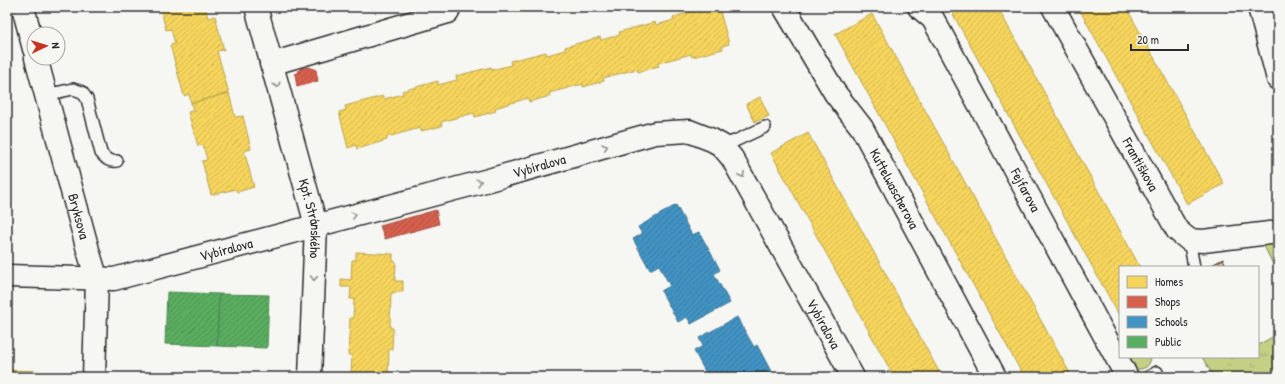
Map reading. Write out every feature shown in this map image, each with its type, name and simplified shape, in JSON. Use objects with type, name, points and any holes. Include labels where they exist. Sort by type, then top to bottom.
[{"type":"street","points":[[23,7],[28,26]]},
{"type":"street","name":"Kpt. Stránského","points":[[256,7],[316,225],[310,377]]},
{"type":"street","name":"Kuttelwascherova","points":[[784,7],[835,93],[862,128],[995,377]]},
{"type":"street","name":"Fejfarova","points":[[919,7],[933,19],[1126,377]]},
{"type":"street","name":"Františkova","points":[[1053,7],[1177,230],[1189,240]]},
{"type":"street","points":[[1259,7],[1278,80]]},
{"type":"street","points":[[271,64],[448,12]]},
{"type":"street","name":"Bryksova","points":[[38,66],[97,280],[94,377]]},
{"type":"street","name":"Vybíralova","points":[[7,276],[114,280],[485,181],[655,133],[689,131],[712,140],[721,146],[732,158],[853,377]]},
{"type":"street","points":[[1189,240],[1203,241],[1278,232]]},
{"type":"lane","points":[[46,95],[73,89],[82,92],[87,99],[101,153],[111,162],[117,161]]},
{"type":"lane","points":[[721,146],[765,127]]},
{"type":"lane","points":[[1189,240],[1194,266]]},
{"type":"green space","points":[[1278,242],[1278,274],[1263,244]]},
{"type":"green space","points":[[1278,334],[1278,377],[1214,377],[1203,358],[1259,358],[1259,344]]},
{"type":"green space","points":[[1127,358],[1151,358],[1146,367],[1134,369]]},
{"type":"building: Homes","points":[[160,7],[205,7],[208,18],[215,16],[224,50],[217,51],[229,93],[191,103],[189,94],[184,96],[170,45],[175,44],[171,29],[166,30]]},
{"type":"building: Homes","points":[[711,7],[712,10],[719,8],[729,44],[722,46],[723,49],[692,57],[691,54],[658,63],[659,66],[638,72],[637,69],[603,78],[604,81],[583,87],[583,84],[549,93],[550,96],[529,102],[528,98],[495,108],[496,111],[475,117],[474,113],[441,122],[442,126],[421,131],[420,128],[387,137],[387,140],[357,149],[356,145],[348,148],[339,112],[346,110],[345,106],[383,96],[384,99],[403,94],[402,91],[438,81],[438,85],[457,80],[456,76],[491,67],[492,70],[511,65],[510,61],[546,52],[547,55],[565,50],[565,47],[600,37],[601,40],[620,35],[619,32],[655,22],[656,25],[674,20],[673,17]]},
{"type":"building: Homes","points":[[949,7],[997,7],[999,10],[1139,266],[1119,266],[1119,315]]},
{"type":"building: Homes","points":[[1078,7],[1126,7],[1224,184],[1187,204]]},
{"type":"building: Homes","points":[[872,14],[1072,377],[1024,377],[846,54],[835,34]]},
{"type":"building: Homes","points":[[229,93],[235,117],[243,116],[251,149],[244,151],[254,187],[237,192],[236,189],[211,195],[202,161],[207,160],[203,145],[198,146],[188,112],[193,111],[191,103]]},
{"type":"building: Homes","points":[[760,97],[769,116],[755,122],[746,104]]},
{"type":"building: Homes","points":[[808,133],[942,377],[894,377],[771,153]]},
{"type":"building: Homes","points":[[356,252],[393,254],[393,261],[396,262],[395,281],[403,281],[403,292],[391,293],[390,328],[393,328],[392,349],[389,349],[388,377],[347,377],[348,374],[351,374],[352,355],[348,355],[350,318],[353,318],[354,299],[350,299],[351,287],[341,287],[341,279],[351,280],[352,260],[356,260]]},
{"type":"building: Homes","points":[[7,370],[39,371],[39,377],[7,377]]},
{"type":"building: Shops","points":[[308,67],[316,70],[318,81],[297,87],[295,74],[300,69]]},
{"type":"building: Shops","points":[[436,210],[439,224],[385,239],[380,226]]},
{"type":"building: Schools","points":[[676,205],[692,235],[699,232],[717,264],[720,270],[714,274],[730,303],[691,324],[687,317],[678,322],[661,291],[670,286],[659,265],[650,270],[633,239],[642,234],[638,227]]},
{"type":"building: Schools","points":[[737,317],[754,347],[757,345],[774,377],[708,377],[694,351],[703,346],[699,338]]},
{"type":"building: Public","points":[[167,292],[219,294],[217,346],[165,344]]},
{"type":"building: Public","points":[[219,294],[269,295],[267,348],[217,346]]},
{"type":"building: Other","points":[[1223,259],[1226,266],[1210,266]]}]
